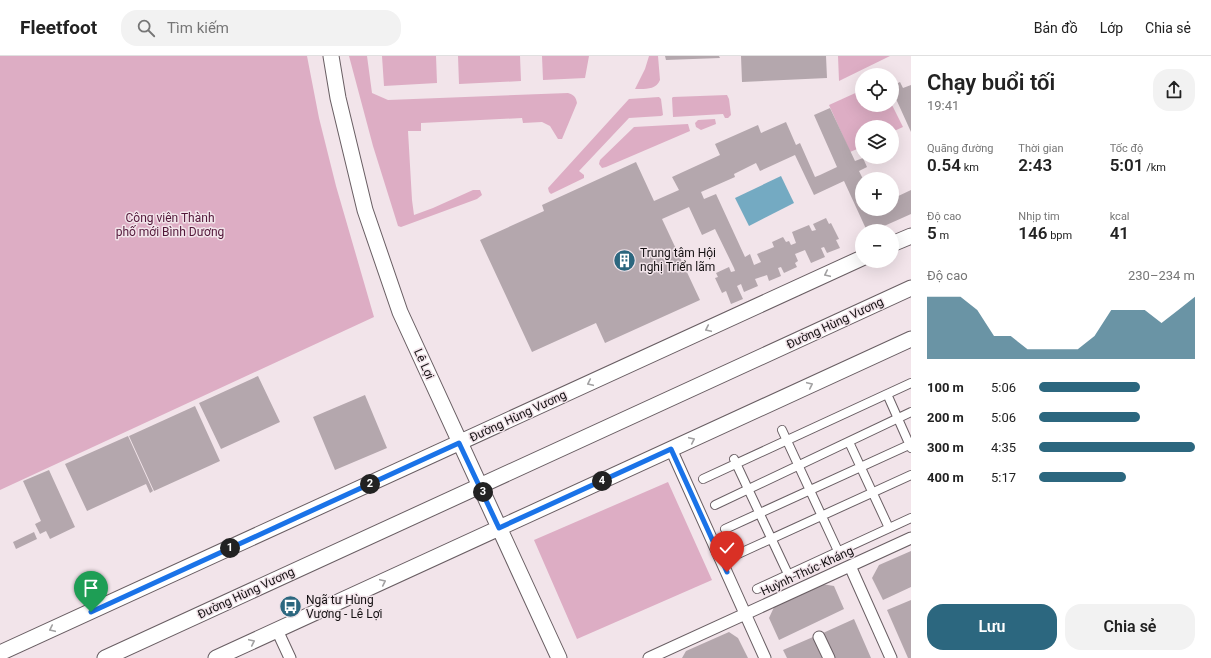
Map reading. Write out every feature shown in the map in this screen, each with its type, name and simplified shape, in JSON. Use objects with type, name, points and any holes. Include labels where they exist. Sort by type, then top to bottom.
[{"type":"main road","name":"Lê Lợi","points":[[331,56],[338,98],[365,210],[400,312],[559,658]]},
{"type":"main road","points":[[899,241],[911,236]]},
{"type":"main road","name":"Đường Hùng Vương","points":[[0,653],[855,261]]},
{"type":"main road","name":"Đường Hùng Vương","points":[[105,658],[911,288]]},
{"type":"main road","points":[[216,658],[911,339]]},
{"type":"street","points":[[702,479],[735,461],[787,440],[911,383]]},
{"type":"street","points":[[725,529],[911,446],[887,394]]},
{"type":"street","points":[[715,505],[911,412]]},
{"type":"street","points":[[782,430],[838,551]]},
{"type":"street","points":[[849,442],[889,528]]},
{"type":"street","points":[[671,449],[765,658]]},
{"type":"street","points":[[735,461],[788,574]]},
{"type":"street","points":[[738,554],[911,474]]},
{"type":"street","points":[[757,589],[911,518]]},
{"type":"street","name":"Huỳnh Thúc Kháng","points":[[649,658],[667,654],[745,614],[911,538]]},
{"type":"street","points":[[850,566],[891,658]]},
{"type":"street","points":[[277,630],[290,658]]},
{"type":"street","points":[[819,637],[829,658]]},
{"type":"green space","name":"Công viên Thành phố mới Bình Dương","points":[[0,56],[307,56],[319,118],[336,186],[374,317],[0,490]]},
{"type":"green space","points":[[349,56],[367,56],[372,93],[388,100],[568,93],[574,96],[577,103],[562,139],[558,139],[550,126],[542,122],[523,123],[522,118],[421,123],[421,131],[408,131],[414,215],[473,190],[480,190],[482,195],[477,199],[401,227],[398,226],[373,146]]},
{"type":"green space","points":[[382,56],[436,56],[437,83],[384,86]]},
{"type":"green space","points":[[458,56],[520,56],[521,81],[459,84]]},
{"type":"green space","points":[[542,56],[589,56],[585,78],[543,80]]},
{"type":"green space","points":[[649,56],[658,56],[660,80],[656,86],[646,89],[635,89],[645,69]]},
{"type":"green space","points":[[838,56],[890,56],[866,68],[855,68],[855,73],[839,81]]},
{"type":"green space","points":[[855,93],[855,112],[896,112],[903,127],[899,129],[899,120],[855,120],[855,150],[850,152],[829,105]]},
{"type":"green space","points":[[727,95],[731,115],[728,118],[725,118],[723,114],[673,117],[673,97]]},
{"type":"green space","points":[[659,97],[661,99],[663,115],[629,118],[579,171],[584,175],[584,178],[551,194],[549,192],[548,188],[629,99]]},
{"type":"green space","points":[[715,119],[716,124],[701,130],[696,127],[695,123],[698,120]]},
{"type":"green space","points":[[688,124],[690,131],[606,167],[602,168],[599,164],[600,160],[634,127]]},
{"type":"green space","points":[[668,482],[712,580],[577,639],[534,540]]},
{"type":"water","points":[[781,176],[794,203],[749,226],[735,198]]},
{"type":"building","points":[[665,56],[719,56],[720,58],[666,60]]},
{"type":"building","points":[[741,56],[826,56],[827,78],[742,82]]},
{"type":"building","points":[[899,82],[903,88],[911,85],[911,132],[899,105]]},
{"type":"building","points":[[830,108],[855,161],[855,164],[866,164],[867,167],[860,172],[855,172],[855,205],[844,181],[814,195],[795,155],[760,171],[756,163],[734,174],[735,177],[701,192],[704,199],[716,194],[745,257],[750,254],[754,265],[761,262],[757,254],[774,247],[772,242],[783,237],[786,242],[789,241],[791,245],[796,243],[792,232],[809,225],[812,231],[816,230],[813,224],[826,218],[829,224],[831,223],[839,239],[836,240],[840,248],[827,253],[824,247],[821,248],[825,257],[811,263],[805,250],[795,254],[798,261],[795,263],[797,267],[784,273],[781,267],[778,268],[781,276],[769,281],[767,275],[755,279],[758,286],[744,292],[741,284],[737,286],[743,299],[731,304],[726,291],[722,293],[715,278],[718,277],[716,273],[729,267],[731,272],[735,271],[734,268],[715,229],[702,235],[689,207],[662,219],[700,300],[605,343],[596,323],[532,352],[480,240],[544,211],[542,205],[636,162],[654,201],[679,190],[672,177],[720,155],[715,144],[758,125],[761,133],[786,122],[796,145],[800,143],[815,177],[837,167],[814,115]]},
{"type":"building","points":[[911,190],[911,214],[889,224],[864,224],[860,216],[899,216],[899,196]]},
{"type":"building","points":[[258,376],[280,422],[221,449],[199,403]]},
{"type":"building","points":[[365,395],[387,448],[335,470],[313,417]]},
{"type":"building","points":[[195,406],[220,461],[154,491],[129,436]]},
{"type":"building","points":[[128,436],[153,491],[150,493],[146,484],[87,511],[65,464]]},
{"type":"building","points":[[49,470],[75,527],[50,539],[46,531],[40,534],[35,524],[41,521],[23,481]]},
{"type":"building","points":[[34,532],[37,539],[16,549],[13,542]]},
{"type":"building","points":[[911,551],[911,587],[883,600],[872,578],[879,565]]},
{"type":"building","points":[[822,584],[834,586],[844,609],[779,640],[769,618],[775,605]]},
{"type":"building","points":[[911,600],[911,658],[908,658],[887,610]]},
{"type":"building","points":[[854,619],[871,658],[835,658],[823,633]]},
{"type":"building","points":[[729,632],[738,638],[748,658],[682,658],[686,651]]},
{"type":"building","points":[[813,637],[822,658],[787,658],[783,650]]},
{"type":"place","name":"Trung tâm Hội nghị Triển lãm","points":[[624,260]]},
{"type":"place","name":"Ngã tư Hùng Vương - Lê Lợi","points":[[291,607]]},
{"type":"route","points":[[91,612],[459,443],[499,528],[671,449],[727,572]]}]
